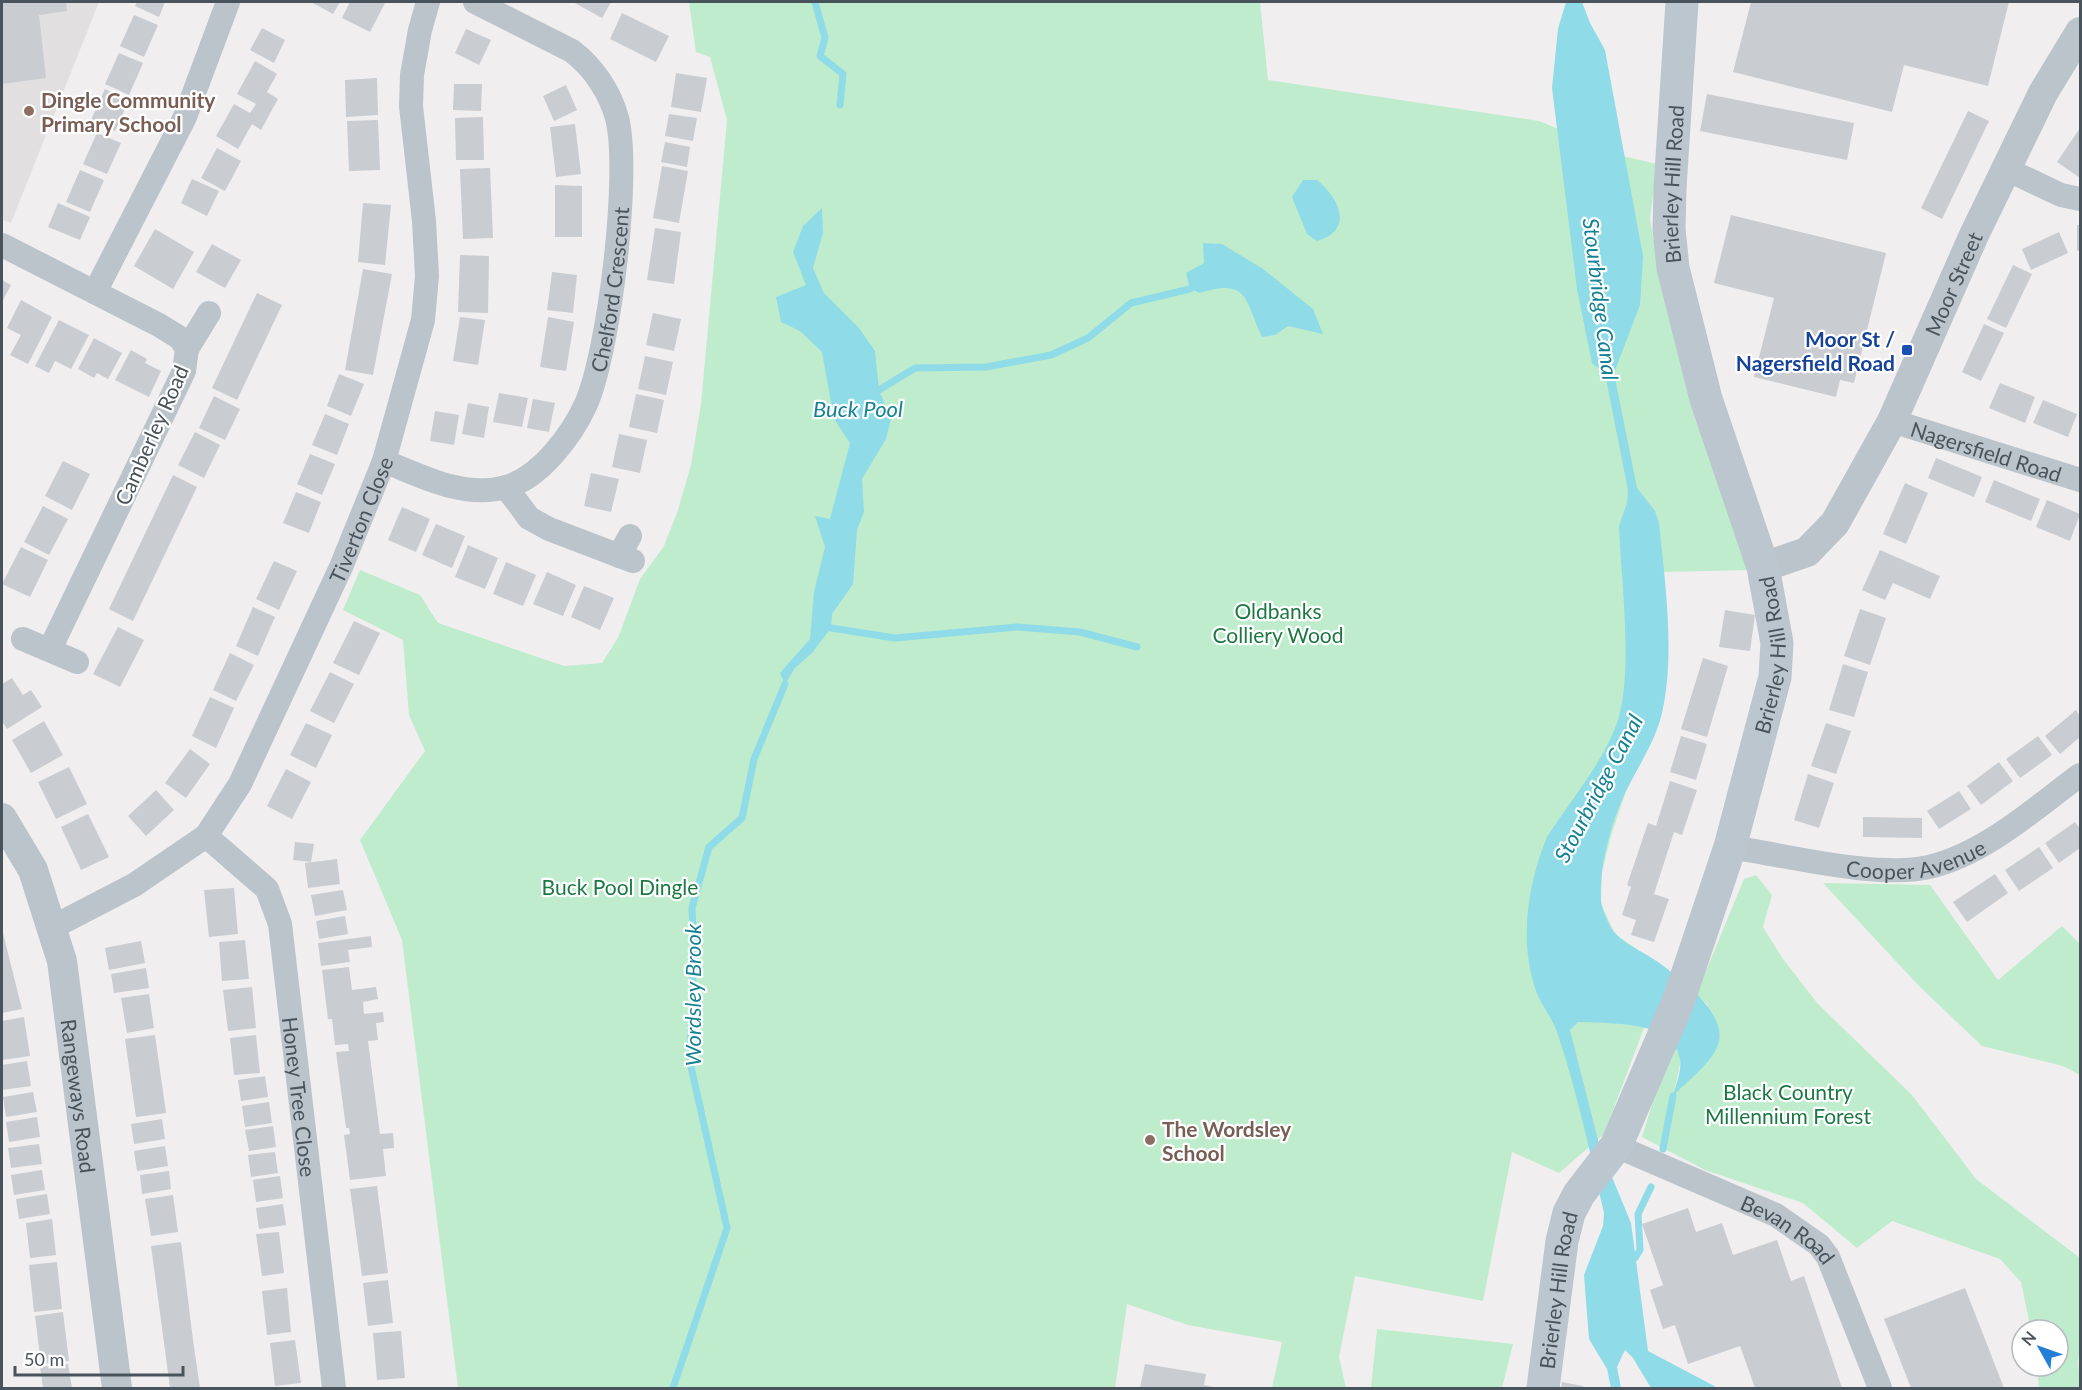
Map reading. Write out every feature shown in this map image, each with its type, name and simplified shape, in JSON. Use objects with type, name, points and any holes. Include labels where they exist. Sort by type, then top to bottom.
[{"type":"main road","name":"Brierley Hill Road","points":[[1543,1389],[1562,1241],[1569,1213],[1579,1194],[1614,1149],[1678,1002],[1730,847],[1775,677],[1777,643],[1763,567],[1706,399],[1673,268],[1669,229],[1670,188],[1682,2]]},
{"type":"street","points":[[94,292],[185,117],[228,2]]},
{"type":"street","name":"Tiverton Close","points":[[53,927],[134,885],[206,836],[240,784],[309,639],[384,461],[423,320],[427,276],[424,221],[411,106],[412,75],[420,30],[428,2]]},
{"type":"street","name":"Chelford Crescent","points":[[384,461],[438,483],[483,490],[506,487],[537,469],[553,455],[572,431],[598,369],[612,273],[622,172],[622,146],[616,116],[602,84],[586,62],[572,51],[475,2]]},
{"type":"street","name":"Moor Street","points":[[1763,567],[1807,552],[1835,523],[1892,421],[2006,169],[2043,93],[2080,32]]},
{"type":"street","points":[[2006,169],[2061,195],[2080,199]]},
{"type":"street","name":"Camberley Road","points":[[2,245],[180,338],[187,349],[183,371],[50,649]]},
{"type":"street","points":[[187,349],[209,314]]},
{"type":"street","name":"Nagersfield Road","points":[[1892,421],[2080,480]]},
{"type":"street","points":[[506,487],[516,505],[529,518],[549,529],[627,551]]},
{"type":"street","points":[[23,639],[76,662]]},
{"type":"street","name":"Cooper Avenue","points":[[1730,847],[1881,871],[1928,867],[1958,857],[1995,836],[2080,775]]},
{"type":"street","name":"Rangeways Road","points":[[2,818],[33,870],[62,961],[117,1389]]},
{"type":"street","name":"Honey Tree Close","points":[[206,836],[267,889],[280,924],[334,1389]]},
{"type":"street","name":"Bevan Road","points":[[1614,1149],[1776,1215],[1819,1245],[1828,1257],[1880,1389]]},
{"type":"shaded area","name":"Dingle Community Primary School","points":[[2,2],[99,2],[11,223],[2,220]]},
{"type":"green space","points":[[689,2],[1260,2],[1268,80],[1539,121],[1623,156],[1657,164],[1650,219],[1663,296],[1749,570],[1664,572],[1667,659],[1665,693],[1660,719],[1625,794],[1602,872],[1601,904],[1615,934],[1671,973],[1644,1028],[1604,1134],[1559,1173],[1512,1152],[1483,1301],[1355,1276],[1339,1357],[1346,1388],[1272,1388],[1282,1342],[1188,1325],[1127,1304],[1115,1388],[458,1388],[402,940],[360,840],[425,751],[409,715],[403,640],[343,610],[360,570],[420,595],[438,623],[564,666],[602,663],[618,638],[640,579],[664,546],[678,510],[691,465],[701,404],[727,120],[710,57],[696,52]]},
{"type":"green space","name":"Black Country Millennium Forest","points":[[1756,875],[1772,895],[1763,927],[1783,959],[1818,1004],[1912,1095],[1976,1179],[2080,1258],[2078,1362],[2080,1388],[2039,1388],[2038,1378],[2070,1378],[2070,1318],[2028,1318],[2021,1282],[2000,1259],[1892,1221],[1857,1248],[1803,1203],[1705,1170],[1642,1137],[1672,1040],[1681,1059],[1674,1094],[1708,1005],[1696,995],[1744,879]]},
{"type":"green space","points":[[1823,883],[1930,885],[1998,980],[2062,926],[2080,944],[2080,1075],[2063,1066],[1982,1046],[1919,986]]},
{"type":"green space","points":[[1377,1329],[1513,1344],[1502,1388],[1371,1388]]},
{"type":"water","name":"Stourbridge Canal","points":[[1566,2],[1582,2],[1590,23],[1605,50],[1643,256],[1640,305],[1614,373],[1637,488],[1655,511],[1659,523],[1668,620],[1668,670],[1661,717],[1650,746],[1615,817],[1604,859],[1601,901],[1611,928],[1616,934],[1690,987],[1710,1009],[1719,1033],[1718,1045],[1710,1059],[1673,1096],[1680,1059],[1675,1046],[1665,1037],[1653,1030],[1622,1024],[1578,1022],[1570,1030],[1600,1148],[1631,1223],[1648,1351],[1718,1388],[1651,1388],[1633,1358],[1625,1350],[1617,1367],[1621,1388],[1611,1388],[1607,1369],[1589,1339],[1584,1275],[1603,1226],[1604,1213],[1571,1077],[1555,1026],[1535,988],[1527,950],[1528,911],[1540,855],[1547,837],[1594,768],[1611,738],[1622,702],[1625,679],[1625,626],[1619,526],[1627,503],[1628,490],[1605,374],[1592,363],[1577,289],[1552,88],[1558,29]]},
{"type":"water","points":[[1303,180],[1317,180],[1325,187],[1337,204],[1340,213],[1340,222],[1336,229],[1329,236],[1317,241],[1307,234],[1292,197]]},
{"type":"water","name":"Buck Pool","points":[[822,208],[823,233],[813,268],[824,293],[859,328],[875,351],[879,390],[891,419],[886,439],[862,479],[864,512],[857,530],[853,584],[832,614],[831,628],[812,653],[795,668],[785,684],[780,673],[810,639],[814,592],[825,547],[815,516],[830,519],[850,443],[834,419],[822,352],[800,331],[781,322],[776,297],[806,285],[793,252],[803,226]]},
{"type":"water","points":[[1203,243],[1222,244],[1263,269],[1313,309],[1323,334],[1288,326],[1275,335],[1262,337],[1248,303],[1237,290],[1228,288],[1200,293],[1190,289],[1186,273],[1204,263]]},
{"type":"building","points":[[2,2],[66,2],[67,11],[39,15],[46,78],[2,84]]},
{"type":"building","points":[[137,2],[165,2],[159,17],[135,6]]},
{"type":"building","points":[[311,2],[340,2],[333,14]]},
{"type":"building","points":[[350,2],[385,3],[370,32],[342,18]]},
{"type":"building","points":[[573,2],[611,2],[602,18]]},
{"type":"building","points":[[1751,2],[2009,2],[1988,86],[1904,65],[1892,112],[1733,72]]},
{"type":"building","points":[[622,13],[669,36],[656,62],[610,39]]},
{"type":"building","points":[[134,15],[158,25],[144,57],[120,46]]},
{"type":"building","points":[[262,28],[285,40],[274,63],[250,50]]},
{"type":"building","points":[[466,29],[491,40],[479,65],[455,53]]},
{"type":"building","points":[[119,53],[143,63],[129,95],[105,84]]},
{"type":"building","points":[[255,61],[277,74],[267,92],[278,99],[261,130],[252,124],[238,149],[216,136],[234,104],[250,113],[256,104],[237,94]]},
{"type":"building","points":[[676,73],[707,78],[701,112],[671,107]]},
{"type":"building","points":[[377,78],[378,115],[346,117],[345,80]]},
{"type":"building","points":[[454,84],[482,84],[481,111],[453,110]]},
{"type":"building","points":[[566,85],[577,110],[554,121],[543,96]]},
{"type":"building","points":[[105,89],[129,100],[115,131],[91,120]]},
{"type":"building","points":[[1707,94],[1854,123],[1847,160],[1700,131]]},
{"type":"building","points":[[1968,111],[1989,121],[1942,219],[1921,208]]},
{"type":"building","points":[[669,114],[697,118],[693,141],[665,136]]},
{"type":"building","points":[[483,117],[484,160],[456,160],[455,118]]},
{"type":"building","points":[[378,120],[380,170],[349,171],[347,121]]},
{"type":"building","points":[[575,124],[581,174],[556,177],[550,127]]},
{"type":"building","points":[[2080,128],[2080,178],[2057,162]]},
{"type":"building","points":[[97,133],[121,143],[107,174],[83,164]]},
{"type":"building","points":[[665,142],[690,147],[687,167],[661,162]]},
{"type":"building","points":[[217,148],[241,161],[225,191],[201,178]]},
{"type":"building","points":[[662,166],[688,171],[679,223],[653,218]]},
{"type":"building","points":[[490,168],[493,238],[463,239],[460,169]]},
{"type":"building","points":[[80,170],[104,180],[90,212],[66,202]]},
{"type":"building","points":[[192,179],[219,191],[207,216],[181,203]]},
{"type":"building","points":[[555,185],[582,186],[582,237],[555,237]]},
{"type":"building","points":[[58,203],[90,217],[80,240],[48,227]]},
{"type":"building","points":[[363,203],[391,205],[385,265],[358,262]]},
{"type":"building","points":[[1731,215],[1886,253],[1854,383],[1840,380],[1836,397],[1754,377],[1774,298],[1714,283]]},
{"type":"building","points":[[2077,225],[2080,225],[2080,250],[2077,251]]},
{"type":"building","points":[[655,228],[681,232],[674,284],[647,280]]},
{"type":"building","points":[[155,229],[194,252],[173,289],[134,266]]},
{"type":"building","points":[[2059,232],[2068,253],[2031,270],[2022,249]]},
{"type":"building","points":[[212,244],[241,260],[225,288],[196,272]]},
{"type":"building","points":[[460,255],[489,256],[488,313],[458,312]]},
{"type":"building","points":[[2013,265],[2032,274],[2006,328],[1987,319]]},
{"type":"building","points":[[363,269],[392,274],[373,375],[345,370]]},
{"type":"building","points":[[552,272],[577,275],[573,313],[547,310]]},
{"type":"building","points":[[2,280],[11,285],[2,302]]},
{"type":"building","points":[[257,293],[282,305],[237,400],[212,388]]},
{"type":"building","points":[[21,300],[52,317],[28,364],[10,355],[21,335],[7,328]]},
{"type":"building","points":[[653,313],[681,319],[674,351],[646,345]]},
{"type":"building","points":[[460,317],[485,320],[478,365],[453,361]]},
{"type":"building","points":[[548,317],[574,322],[566,371],[540,367]]},
{"type":"building","points":[[59,320],[89,335],[71,369],[55,361],[49,373],[35,366]]},
{"type":"building","points":[[1984,324],[2004,333],[1981,381],[1962,372]]},
{"type":"building","points":[[94,338],[122,353],[108,379],[97,373],[94,378],[78,369]]},
{"type":"building","points":[[131,350],[147,359],[145,363],[161,371],[149,397],[115,380]]},
{"type":"building","points":[[645,356],[673,362],[666,395],[638,389]]},
{"type":"building","points":[[339,374],[364,384],[351,416],[327,406]]},
{"type":"building","points":[[2000,383],[2035,397],[2025,423],[1989,408]]},
{"type":"building","points":[[499,393],[528,398],[522,427],[493,422]]},
{"type":"building","points":[[636,394],[664,400],[657,433],[629,427]]},
{"type":"building","points":[[214,396],[240,409],[225,440],[199,428]]},
{"type":"building","points":[[533,399],[555,403],[549,432],[527,428]]},
{"type":"building","points":[[2043,400],[2077,414],[2068,437],[2033,423]]},
{"type":"building","points":[[468,403],[489,407],[484,438],[462,434]]},
{"type":"building","points":[[435,411],[459,415],[454,445],[430,441]]},
{"type":"building","points":[[325,414],[349,424],[337,455],[312,445]]},
{"type":"building","points":[[195,432],[220,445],[204,478],[178,465]]},
{"type":"building","points":[[619,434],[647,440],[640,473],[612,467]]},
{"type":"building","points":[[310,454],[335,464],[322,495],[297,484]]},
{"type":"building","points":[[1936,458],[1982,477],[1974,497],[1928,478]]},
{"type":"building","points":[[63,461],[90,474],[72,510],[45,496]]},
{"type":"building","points":[[591,473],[619,479],[611,512],[584,506]]},
{"type":"building","points":[[173,475],[197,487],[133,621],[109,609]]},
{"type":"building","points":[[1994,480],[2040,499],[2031,521],[1985,502]]},
{"type":"building","points":[[1905,483],[1928,493],[1906,544],[1883,534]]},
{"type":"building","points":[[296,492],[321,502],[309,533],[283,523]]},
{"type":"building","points":[[2047,500],[2080,514],[2070,541],[2036,527]]},
{"type":"building","points":[[43,506],[68,519],[49,555],[24,542]]},
{"type":"building","points":[[402,507],[430,519],[416,552],[388,540]]},
{"type":"building","points":[[436,524],[465,536],[452,568],[422,555]]},
{"type":"building","points":[[468,545],[498,558],[485,589],[455,577]]},
{"type":"building","points":[[21,547],[48,560],[30,597],[2,584]]},
{"type":"building","points":[[1880,550],[1940,576],[1930,599],[1893,583],[1885,600],[1862,590]]},
{"type":"building","points":[[274,561],[297,571],[279,610],[256,599]]},
{"type":"building","points":[[506,562],[536,575],[523,606],[493,594]]},
{"type":"building","points":[[547,572],[576,585],[563,616],[533,604]]},
{"type":"building","points":[[584,586],[614,598],[600,630],[571,617]]},
{"type":"building","points":[[253,607],[275,617],[258,656],[236,646]]},
{"type":"building","points":[[1860,609],[1886,618],[1870,665],[1844,656]]},
{"type":"building","points":[[1725,610],[1755,615],[1750,651],[1719,647]]},
{"type":"building","points":[[354,621],[380,633],[359,675],[333,663]]},
{"type":"building","points":[[118,627],[144,640],[120,687],[93,674]]},
{"type":"building","points":[[230,653],[254,665],[236,701],[213,690]]},
{"type":"building","points":[[1703,658],[1728,666],[1707,737],[1681,729]]},
{"type":"building","points":[[1843,664],[1868,672],[1854,717],[1829,710]]},
{"type":"building","points":[[330,672],[354,684],[334,723],[310,711]]},
{"type":"building","points":[[12,678],[23,695],[31,690],[42,707],[7,729],[2,721],[2,684]]},
{"type":"building","points":[[210,697],[234,708],[216,748],[192,736]]},
{"type":"building","points":[[2076,710],[2080,716],[2080,737],[2060,754],[2045,736]]},
{"type":"building","points":[[44,721],[63,755],[31,773],[12,740]]},
{"type":"building","points":[[306,723],[332,735],[316,768],[290,755]]},
{"type":"building","points":[[1826,723],[1851,731],[1836,774],[1811,766]]},
{"type":"building","points":[[1681,736],[1707,744],[1696,780],[1670,772]]},
{"type":"building","points":[[2038,736],[2052,755],[2020,778],[2006,759]]},
{"type":"building","points":[[190,749],[210,764],[186,798],[165,783]]},
{"type":"building","points":[[1999,762],[2013,781],[1981,805],[1967,786]]},
{"type":"building","points":[[69,767],[87,804],[56,819],[38,782]]},
{"type":"building","points":[[286,769],[311,782],[292,819],[267,806]]},
{"type":"building","points":[[1808,774],[1834,783],[1819,828],[1794,820]]},
{"type":"building","points":[[1670,781],[1697,790],[1682,835],[1674,832],[1654,894],[1669,899],[1654,942],[1631,935],[1636,920],[1622,915],[1631,887],[1627,885],[1648,823],[1656,826]]},
{"type":"building","points":[[156,790],[174,810],[146,836],[128,816]]},
{"type":"building","points":[[1959,791],[1971,809],[1939,829],[1927,811]]},
{"type":"building","points":[[88,814],[109,857],[81,870],[61,827]]},
{"type":"building","points":[[1863,817],[1922,818],[1922,838],[1863,837]]},
{"type":"building","points":[[2075,822],[2080,829],[2080,848],[2059,863],[2045,843]]},
{"type":"building","points":[[295,842],[314,844],[311,862],[293,860]]},
{"type":"building","points":[[2039,847],[2053,868],[2019,891],[2005,870]]},
{"type":"building","points":[[337,859],[340,884],[308,888],[305,863]]},
{"type":"building","points":[[1995,874],[2008,893],[1967,922],[1953,902]]},
{"type":"building","points":[[234,888],[238,934],[209,937],[204,890]]},
{"type":"building","points":[[343,890],[347,910],[315,916],[311,895]]},
{"type":"building","points":[[345,916],[348,934],[319,939],[316,921]]},
{"type":"building","points":[[2,929],[22,1009],[2,1013]]},
{"type":"building","points":[[371,936],[372,947],[348,950],[350,962],[321,966],[318,943]]},
{"type":"building","points":[[245,940],[249,979],[222,981],[219,942]]},
{"type":"building","points":[[141,941],[145,963],[109,970],[105,948]]},
{"type":"building","points":[[349,967],[352,990],[376,987],[378,999],[363,1002],[364,1014],[383,1012],[384,1022],[376,1023],[378,1040],[368,1041],[380,1134],[393,1133],[394,1148],[383,1149],[386,1176],[350,1180],[344,1135],[350,1134],[349,1128],[346,1128],[336,1052],[349,1051],[348,1044],[335,1045],[332,1019],[328,1019],[322,970]]},
{"type":"building","points":[[146,968],[149,988],[114,993],[111,974]]},
{"type":"building","points":[[252,987],[256,1028],[228,1031],[223,990]]},
{"type":"building","points":[[149,994],[154,1028],[127,1033],[121,998]]},
{"type":"building","points":[[24,1017],[30,1056],[2,1060],[2,1021]]},
{"type":"building","points":[[155,1035],[166,1113],[136,1117],[125,1039]]},
{"type":"building","points":[[256,1035],[260,1073],[234,1075],[230,1038]]},
{"type":"building","points":[[27,1061],[31,1086],[2,1090],[2,1065]]},
{"type":"building","points":[[265,1076],[268,1097],[241,1101],[238,1080]]},
{"type":"building","points":[[33,1092],[37,1112],[6,1117],[3,1097]]},
{"type":"building","points":[[269,1102],[272,1123],[245,1127],[242,1106]]},
{"type":"building","points":[[37,1117],[40,1137],[9,1142],[6,1122]]},
{"type":"building","points":[[162,1119],[165,1139],[134,1144],[131,1124]]},
{"type":"building","points":[[273,1126],[276,1147],[249,1151],[245,1130]]},
{"type":"building","points":[[39,1144],[42,1164],[11,1168],[8,1148]]},
{"type":"building","points":[[165,1146],[168,1166],[137,1171],[134,1151]]},
{"type":"building","points":[[275,1152],[278,1173],[251,1177],[248,1155]]},
{"type":"building","points":[[42,1170],[45,1190],[14,1195],[11,1175]]},
{"type":"building","points":[[169,1171],[171,1189],[142,1194],[140,1175]]},
{"type":"building","points":[[280,1176],[283,1198],[256,1202],[253,1180]]},
{"type":"building","points":[[377,1186],[388,1273],[362,1276],[350,1189]]},
{"type":"building","points":[[47,1194],[50,1214],[19,1219],[16,1199]]},
{"type":"building","points":[[173,1195],[178,1232],[151,1236],[145,1199]]},
{"type":"building","points":[[283,1204],[286,1225],[259,1229],[256,1208]]},
{"type":"building","points":[[1688,1208],[1696,1232],[1722,1223],[1733,1255],[1777,1240],[1791,1281],[1804,1276],[1842,1388],[1755,1388],[1740,1346],[1688,1364],[1675,1325],[1663,1329],[1650,1290],[1663,1285],[1642,1224]]},
{"type":"building","points":[[52,1219],[56,1255],[30,1258],[26,1223]]},
{"type":"building","points":[[279,1232],[284,1273],[262,1276],[256,1234]]},
{"type":"building","points":[[181,1242],[200,1388],[170,1388],[151,1246]]},
{"type":"building","points":[[57,1262],[62,1309],[34,1312],[29,1265]]},
{"type":"building","points":[[388,1280],[393,1323],[368,1326],[363,1283]]},
{"type":"building","points":[[287,1288],[291,1332],[267,1335],[262,1291]]},
{"type":"building","points":[[1965,1288],[2004,1388],[1911,1388],[1884,1319]]},
{"type":"building","points":[[63,1312],[69,1361],[41,1364],[35,1316]]},
{"type":"building","points":[[401,1331],[405,1378],[377,1380],[373,1333]]},
{"type":"building","points":[[295,1340],[301,1383],[275,1386],[270,1343]]},
{"type":"building","points":[[68,1364],[72,1388],[43,1388],[40,1367]]},
{"type":"building","points":[[1145,1364],[1206,1374],[1204,1385],[1217,1388],[1140,1388]]},
{"type":"building","points":[[1562,1382],[1583,1386],[1583,1388],[1561,1388]]},
{"type":"waterway","name":"Wordsley Brook","points":[[815,2],[825,38],[820,56],[843,74],[840,105]]},
{"type":"waterway","points":[[879,390],[915,368],[986,367],[1051,355],[1088,338],[1131,303],[1190,289]]},
{"type":"waterway","points":[[831,628],[895,638],[1017,627],[1080,632],[1137,647]]},
{"type":"waterway","name":"Wordsley Brook","points":[[673,1388],[727,1228],[690,1062],[694,951],[692,908],[709,847],[742,818],[754,759],[785,684]]},
{"type":"waterway","points":[[1663,1149],[1673,1096]]},
{"type":"waterway","points":[[1635,1258],[1640,1250],[1638,1214],[1651,1187]]},
{"type":"place","name":"Dingle Community Primary School","points":[[29,111]]},
{"type":"place","name":"Moor St / Nagersfield Road","points":[[1907,350]]},
{"type":"place","name":"The Wordsley School","points":[[1150,1140]]},
{"type":"park label","name":"Oldbanks Colliery Wood","points":[[1278,622]]},
{"type":"park label","name":"Buck Pool Dingle","points":[[620,886]]}]
